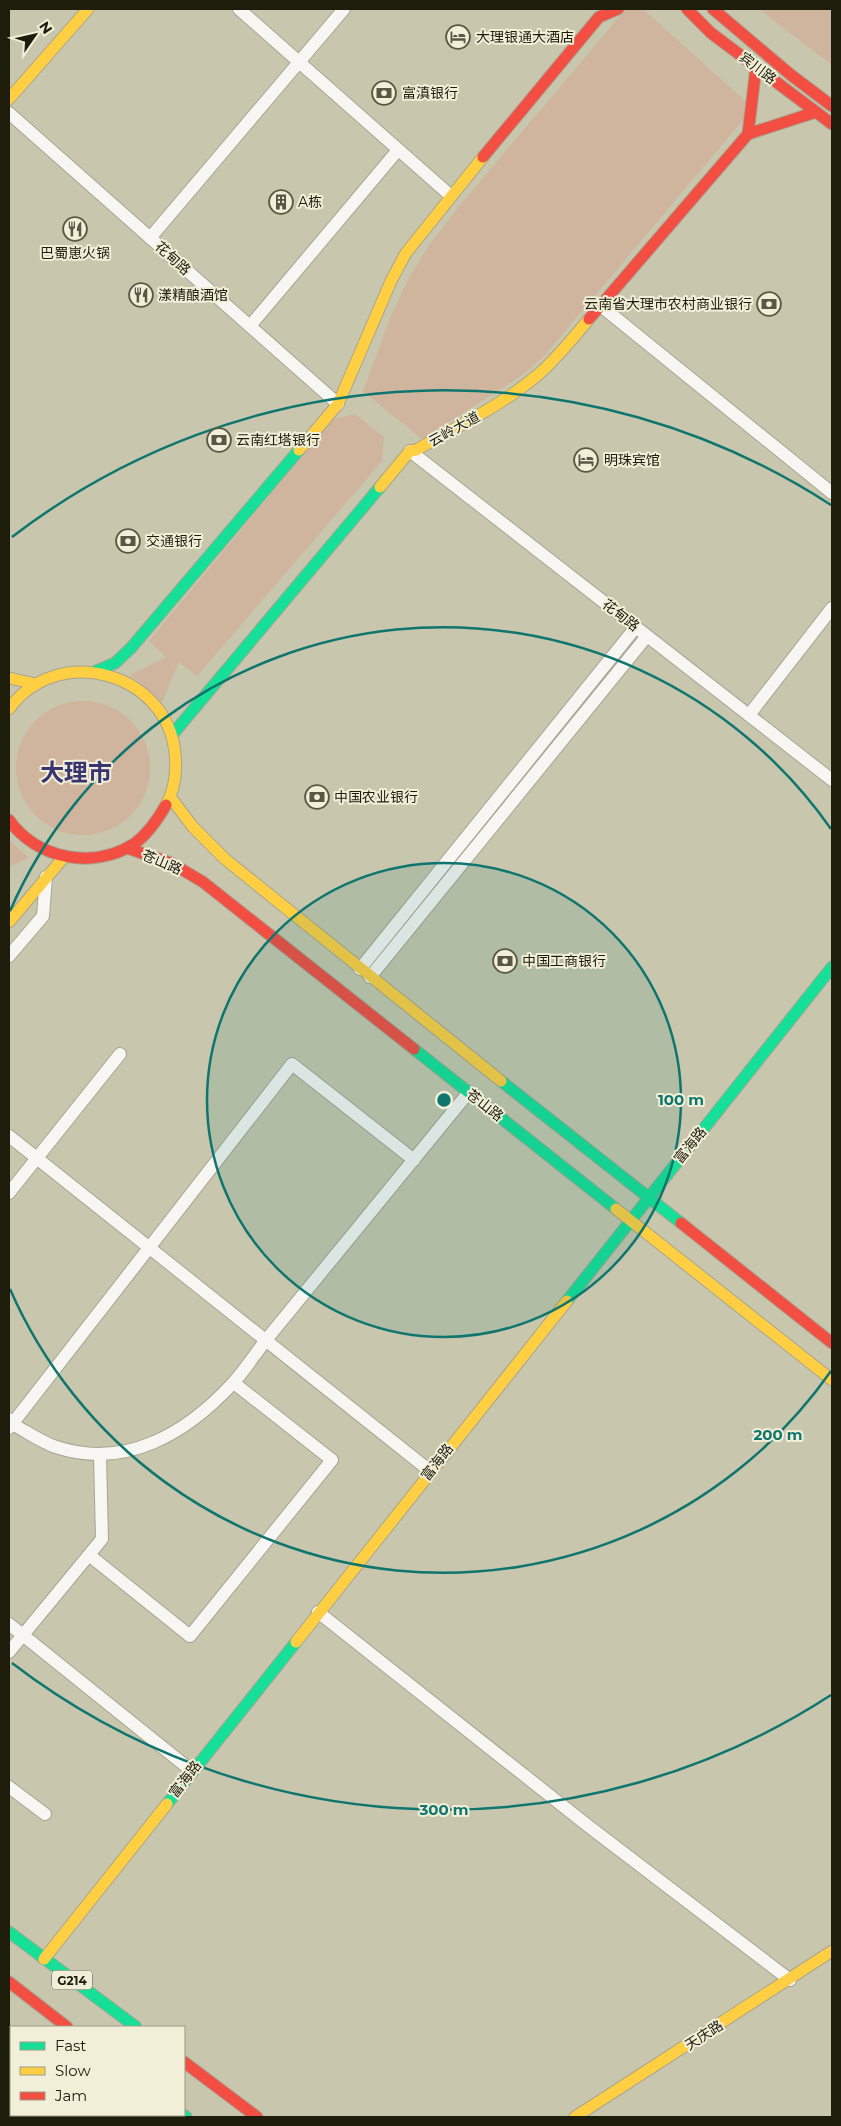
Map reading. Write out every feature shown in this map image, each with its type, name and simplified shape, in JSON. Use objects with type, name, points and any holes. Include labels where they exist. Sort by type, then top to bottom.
[{"type":"main road","points":[[9,99],[88,9]]},
{"type":"main road","points":[[94,672],[115,663],[131,648],[338,404],[397,268],[417,238],[599,13],[618,9]]},
{"type":"main road","name":"宾川路","points":[[687,9],[711,33],[832,124]]},
{"type":"main road","name":"宾川路","points":[[713,9],[791,75],[832,106]]},
{"type":"main road","points":[[756,67],[748,134],[816,112]]},
{"type":"main road","name":"云岭大道","points":[[172,735],[410,451],[416,450],[490,408],[528,383],[556,357],[748,134]]},
{"type":"main road","points":[[9,709],[12,704],[36,684],[54,676],[67,673],[94,672],[111,675],[128,682],[142,692],[160,711],[172,735],[177,762],[174,790],[158,822],[146,836],[127,848],[98,858],[64,857],[44,850],[26,839],[9,820]]},
{"type":"main road","points":[[9,678],[36,684]]},
{"type":"main road","points":[[171,798],[193,827],[218,853],[365,973],[832,1343]]},
{"type":"main road","name":"苍山路","points":[[127,848],[171,864],[203,882],[832,1380]]},
{"type":"main road","points":[[9,922],[64,857]]},
{"type":"main road","name":"富海路","points":[[44,1959],[832,966]]},
{"type":"main road","name":"G214","points":[[9,1932],[135,2026]]},
{"type":"main road","name":"天庆路","points":[[575,2117],[790,1980],[832,1951]]},
{"type":"main road","points":[[9,1982],[66,2026]]},
{"type":"main road","points":[[185,2063],[257,2117]]},
{"type":"street","points":[[239,9],[451,196]]},
{"type":"street","points":[[150,238],[344,9]]},
{"type":"street","name":"花甸路","points":[[9,113],[338,404]]},
{"type":"street","points":[[250,326],[398,150]]},
{"type":"street","points":[[601,306],[832,492]]},
{"type":"street","name":"花甸路","points":[[410,451],[832,780]]},
{"type":"street","points":[[749,715],[832,608]]},
{"type":"street","points":[[365,973],[636,627]]},
{"type":"street","points":[[365,973],[648,636]]},
{"type":"street","points":[[9,956],[43,916],[46,877]]},
{"type":"street","points":[[9,1194],[120,1054]]},
{"type":"street","points":[[414,1160],[292,1064],[10,1424],[56,1447],[100,1455],[133,1450],[155,1443],[182,1428],[234,1383],[266,1340],[414,1160],[469,1092]]},
{"type":"street","points":[[9,1136],[430,1471]]},
{"type":"street","points":[[89,1555],[190,1636],[332,1460],[234,1383]]},
{"type":"street","points":[[9,1652],[102,1539],[100,1455]]},
{"type":"street","points":[[318,1612],[587,1824],[790,1980]]},
{"type":"street","points":[[9,1624],[192,1771]]},
{"type":"street","points":[[9,1787],[45,1814]]},
{"type":"shaded area","points":[[626,9],[643,9],[753,108],[544,356],[521,376],[422,439],[363,391],[391,316],[408,280],[427,248],[461,204]]},
{"type":"shaded area","points":[[759,9],[832,9],[832,65]]},
{"type":"shaded area","points":[[355,414],[384,437],[382,461],[197,676],[179,662],[162,702],[130,675],[166,657],[149,641],[333,419]]},
{"type":"shaded area","points":[[83,701],[108,707],[130,721],[144,743],[150,768],[144,793],[130,815],[108,829],[83,835],[58,829],[36,815],[22,793],[16,768],[22,743],[36,721],[58,707]]},
{"type":"shaded area","points":[[9,840],[29,858],[9,867]]},
{"type":"traffic: fast","points":[[94,672],[115,663],[131,648],[299,450]]},
{"type":"traffic: fast","points":[[172,735],[380,487]]},
{"type":"traffic: fast","points":[[567,1301],[832,967]]},
{"type":"traffic: fast","points":[[414,1049],[616,1209]]},
{"type":"traffic: fast","points":[[501,1081],[681,1223]]},
{"type":"traffic: fast","points":[[167,1804],[296,1642]]},
{"type":"traffic: fast","points":[[9,1932],[135,2026]]},
{"type":"traffic: slow","points":[[9,99],[88,9]]},
{"type":"traffic: slow","points":[[299,450],[338,404],[391,281],[406,253],[483,157]]},
{"type":"traffic: slow","points":[[380,487],[410,451],[416,450],[480,414],[526,385],[566,347],[589,319]]},
{"type":"traffic: slow","points":[[9,709],[30,688],[54,676],[81,672],[107,676],[132,686],[152,703],[168,725],[175,753],[176,766],[175,780],[166,805]]},
{"type":"traffic: slow","points":[[9,678],[36,684]]},
{"type":"traffic: slow","points":[[171,798],[193,827],[225,859],[501,1081]]},
{"type":"traffic: slow","points":[[9,922],[64,857]]},
{"type":"traffic: slow","points":[[616,1209],[832,1380]]},
{"type":"traffic: slow","points":[[296,1642],[567,1301]]},
{"type":"traffic: slow","points":[[44,1959],[167,1804]]},
{"type":"traffic: slow","points":[[575,2117],[832,1951]]},
{"type":"traffic: jam","points":[[483,157],[599,17],[618,9]]},
{"type":"traffic: jam","points":[[687,9],[711,33],[832,124]]},
{"type":"traffic: jam","points":[[713,9],[791,75],[832,106]]},
{"type":"traffic: jam","points":[[748,134],[756,67]]},
{"type":"traffic: jam","points":[[748,134],[816,112]]},
{"type":"traffic: jam","points":[[589,319],[748,134]]},
{"type":"traffic: jam","points":[[9,820],[35,844],[50,852],[84,858],[101,857],[118,852],[134,844],[144,836],[166,805]]},
{"type":"traffic: jam","points":[[127,848],[171,863],[203,882],[414,1049]]},
{"type":"traffic: jam","points":[[681,1223],[832,1343]]},
{"type":"traffic: jam","points":[[9,1982],[66,2026]]},
{"type":"traffic: jam","points":[[185,2063],[257,2117]]},
{"type":"place","name":"大理银通大酒店","points":[[458,37]]},
{"type":"place","name":"富滇银行","points":[[384,93]]},
{"type":"place","name":"A栋","points":[[281,202]]},
{"type":"place","name":"巴蜀崽火锅","points":[[75,229]]},
{"type":"place","name":"漾精酿酒馆","points":[[141,295]]},
{"type":"place","name":"云南省大理市农村商业银行","points":[[769,304]]},
{"type":"place","name":"云南红塔银行","points":[[219,440]]},
{"type":"place","name":"明珠宾馆","points":[[586,460]]},
{"type":"place","name":"交通银行","points":[[128,541]]},
{"type":"place","name":"中国农业银行","points":[[317,797]]},
{"type":"place","name":"中国工商银行","points":[[505,961]]},
{"type":"district","name":"大理市","points":[[76,772]]}]
